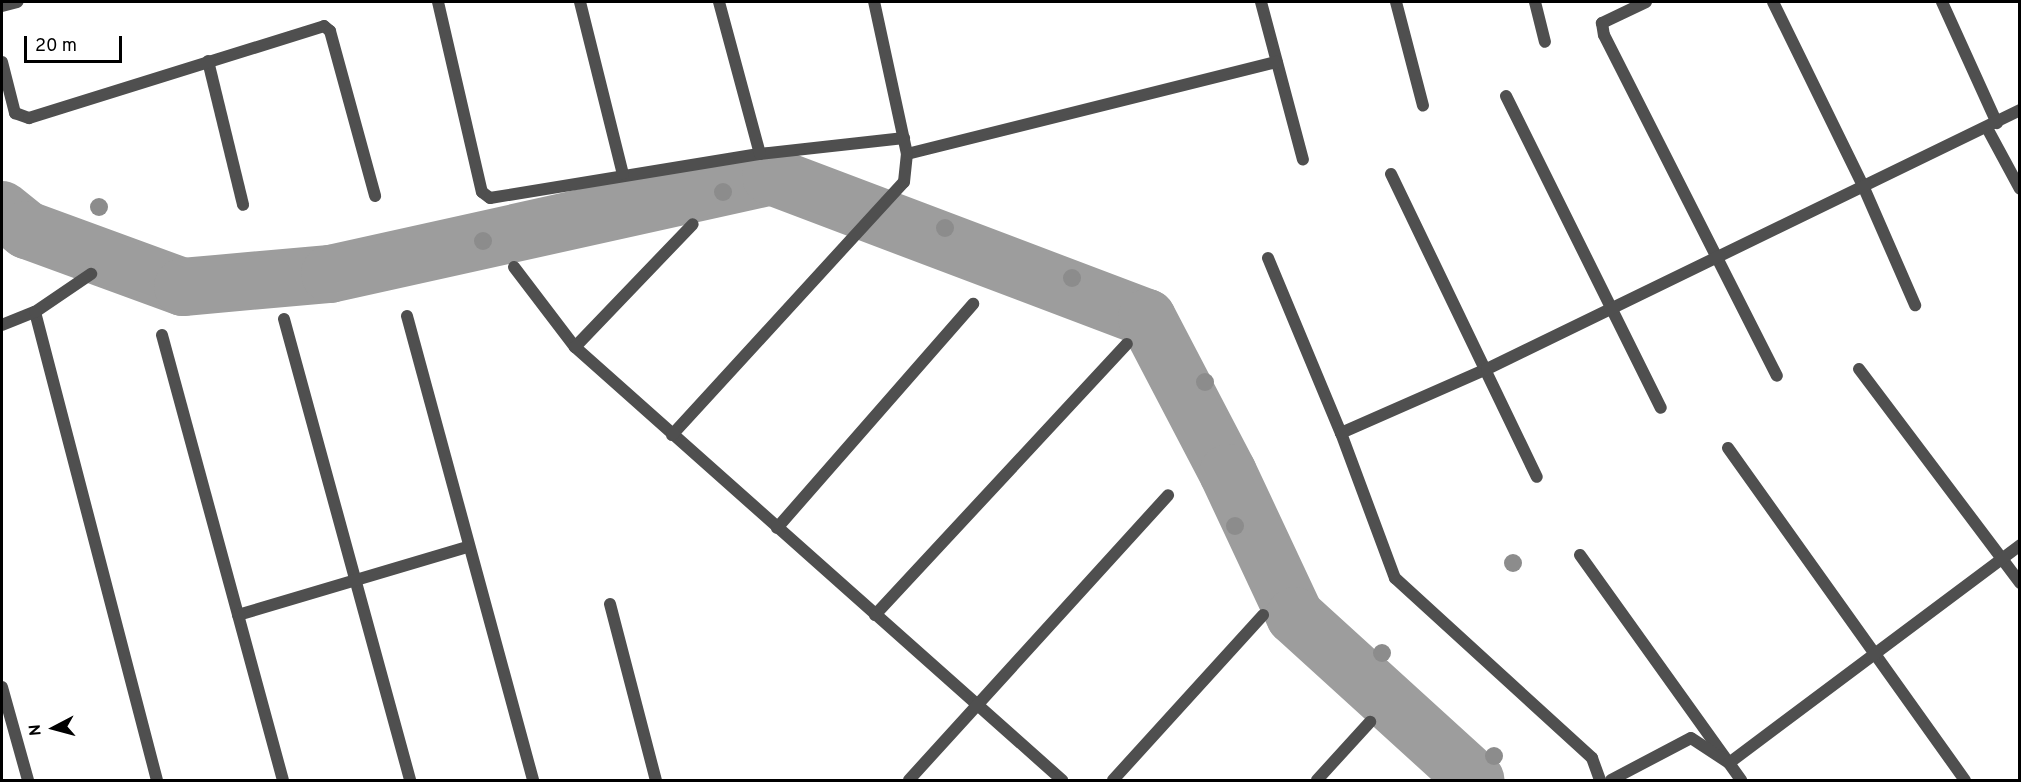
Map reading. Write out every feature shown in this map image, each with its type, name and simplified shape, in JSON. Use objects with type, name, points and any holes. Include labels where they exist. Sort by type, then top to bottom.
[{"type":"street","points":[[2,6],[17,2]]},
{"type":"street","points":[[438,2],[485,196],[496,198],[623,174],[760,154],[904,138]]},
{"type":"street","points":[[580,2],[623,174]]},
{"type":"street","points":[[719,2],[760,154]]},
{"type":"street","points":[[672,435],[897,194],[904,182],[907,154],[876,2]]},
{"type":"street","points":[[1261,2],[1303,160]]},
{"type":"street","points":[[1396,2],[1423,106]]},
{"type":"street","points":[[1535,2],[1545,42]]},
{"type":"street","points":[[1646,2],[1602,23],[1604,35],[1777,376]]},
{"type":"street","points":[[1773,2],[1864,188],[1915,306]]},
{"type":"street","points":[[1942,2],[2019,189]]},
{"type":"street","points":[[2,62],[15,113],[22,118],[321,26],[328,28],[375,196]]},
{"type":"street","points":[[208,61],[243,205]]},
{"type":"street","points":[[907,154],[1277,63]]},
{"type":"street","points":[[1506,96],[1661,408]]},
{"type":"street","points":[[1341,434],[1487,369],[1864,188],[2019,110]]},
{"type":"street","points":[[1391,174],[1487,369],[1537,477]]},
{"type":"street","points":[[575,347],[693,224]]},
{"type":"street","points":[[1268,258],[1341,434],[1395,578],[1592,758],[1600,780]]},
{"type":"street","points":[[514,267],[575,347],[1062,780]]},
{"type":"street","points":[[2,325],[35,312],[91,274]]},
{"type":"street","points":[[777,528],[973,304]]},
{"type":"street","points":[[35,312],[157,780]]},
{"type":"street","points":[[407,316],[467,547],[533,780]]},
{"type":"street","points":[[284,319],[410,780]]},
{"type":"street","points":[[162,335],[283,780]]},
{"type":"street","points":[[875,615],[1127,344]]},
{"type":"street","points":[[1859,369],[2019,583]]},
{"type":"street","points":[[1728,448],[1965,780]]},
{"type":"street","points":[[909,780],[1168,495]]},
{"type":"street","points":[[1729,763],[2019,545]]},
{"type":"street","points":[[238,615],[467,547]]},
{"type":"street","points":[[1580,555],[1741,780]]},
{"type":"street","points":[[610,604],[656,780]]},
{"type":"street","points":[[1113,780],[1263,615]]},
{"type":"street","points":[[2,687],[28,780]]},
{"type":"street","points":[[1317,780],[1370,722]]},
{"type":"street","points":[[1611,780],[1691,738],[1729,763]]},
{"type":"waterway","points":[[2,210],[27,230],[183,287],[330,274],[771,176],[1147,318],[1228,473],[1295,616],[1475,780]]}]
